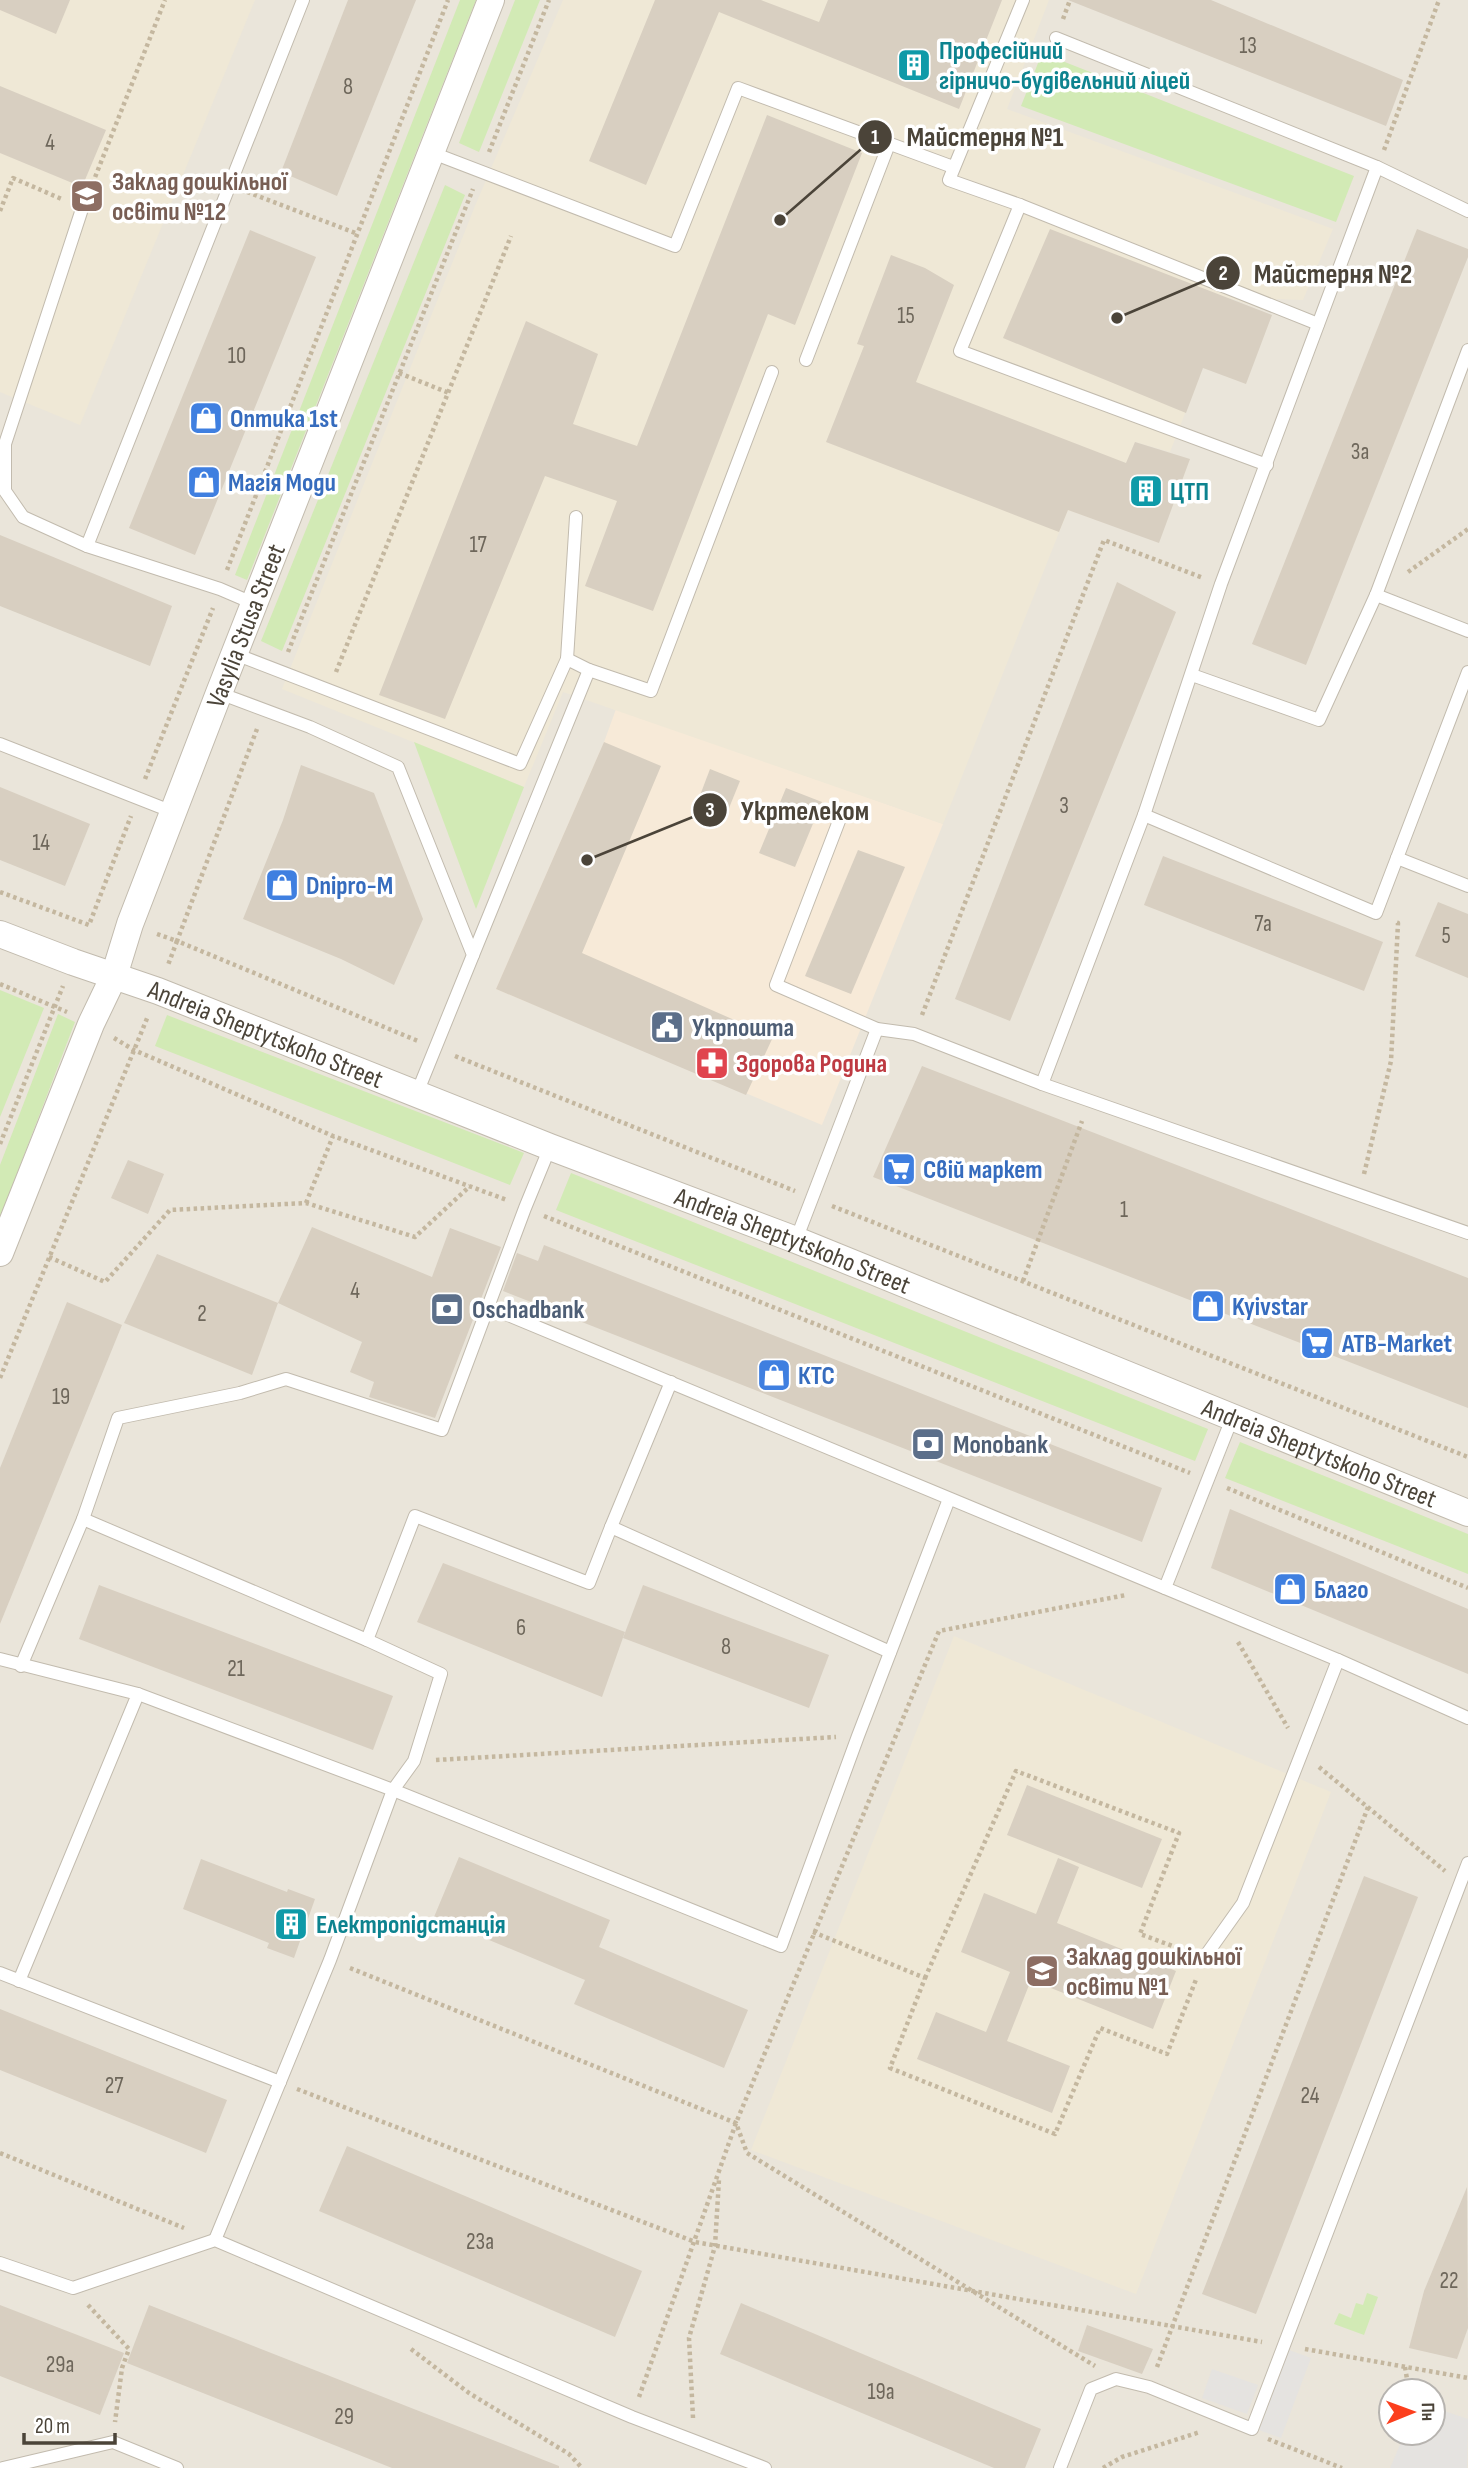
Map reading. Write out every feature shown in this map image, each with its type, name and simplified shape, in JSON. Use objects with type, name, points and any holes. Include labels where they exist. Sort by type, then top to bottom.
[{"type":"street","name":"Vasylia Stusa Street","points":[[0,1253],[91,1024],[114,976],[130,924],[219,692],[491,0]]},
{"type":"street","name":"Andreia Sheptytskoho Street","points":[[0,934],[158,990],[550,1147],[796,1240],[1468,1513]]},
{"type":"lane","points":[[87,546],[303,0]]},
{"type":"lane","points":[[1023,0],[949,180],[1020,205],[1318,324]]},
{"type":"lane","points":[[1056,38],[1377,167],[1468,211]]},
{"type":"lane","points":[[430,152],[675,246],[738,88],[953,167]]},
{"type":"lane","points":[[806,360],[889,144]]},
{"type":"lane","points":[[1042,1084],[1144,815],[1221,584],[1377,167]]},
{"type":"lane","points":[[1020,205],[960,351],[1267,465]]},
{"type":"lane","points":[[82,209],[5,444],[5,491],[23,517],[87,546],[220,589],[255,604]]},
{"type":"lane","points":[[1192,675],[1319,720],[1376,595],[1468,350]]},
{"type":"lane","points":[[567,659],[589,670],[651,691],[772,372]]},
{"type":"lane","points":[[235,654],[520,764],[567,659],[576,517]]},
{"type":"lane","points":[[1376,595],[1468,631]]},
{"type":"lane","points":[[417,1093],[589,670]]},
{"type":"lane","points":[[1144,815],[1376,913],[1468,672]]},
{"type":"lane","points":[[219,692],[398,767],[472,955]]},
{"type":"lane","points":[[0,744],[173,812]]},
{"type":"lane","points":[[839,821],[776,985],[877,1029],[914,1034],[1089,1101],[1468,1233]]},
{"type":"lane","points":[[1397,858],[1468,886]]},
{"type":"lane","points":[[796,1240],[877,1029]]},
{"type":"lane","points":[[21,1666],[83,1519],[118,1418],[240,1393],[286,1379],[442,1430],[524,1208],[550,1147]]},
{"type":"lane","points":[[489,1307],[1338,1660],[1468,1718]]},
{"type":"lane","points":[[367,1640],[415,1516],[589,1583],[671,1382]]},
{"type":"lane","points":[[1165,1588],[1233,1416]]},
{"type":"lane","points":[[0,1659],[138,1694],[393,1790],[781,1946],[949,1499]]},
{"type":"lane","points":[[83,1519],[441,1674],[414,1761],[393,1790],[330,1959],[215,2240]]},
{"type":"lane","points":[[611,1527],[890,1651]]},
{"type":"lane","points":[[1204,1958],[1243,1903],[1338,1660]]},
{"type":"lane","points":[[19,1980],[138,1694]]},
{"type":"lane","points":[[1060,2468],[1091,2389],[1116,2379],[1149,2388],[1246,2429],[1252,2429],[1468,1863]]},
{"type":"lane","points":[[0,1973],[280,2082]]},
{"type":"lane","points":[[0,2263],[73,2288],[215,2240],[632,2417],[765,2468]]},
{"type":"lane","points":[[3,2468],[113,2442],[177,2468]]},
{"type":"path","points":[[0,211],[13,178],[82,209],[165,0]]},
{"type":"path","points":[[0,1144],[89,925],[448,0]]},
{"type":"path","points":[[281,671],[549,0]]},
{"type":"path","points":[[1377,167],[1439,0]]},
{"type":"path","points":[[229,186],[358,234]]},
{"type":"path","points":[[329,689],[511,236]]},
{"type":"path","points":[[399,373],[449,394]]},
{"type":"path","points":[[1376,595],[1468,529]]},
{"type":"path","points":[[914,1034],[1104,540],[1221,584]]},
{"type":"path","points":[[265,709],[177,941],[435,1048],[1468,1457]]},
{"type":"path","points":[[0,892],[89,925]]},
{"type":"path","points":[[1359,1195],[1391,1060],[1398,923],[1376,913]]},
{"type":"path","points":[[0,984],[54,1006]]},
{"type":"path","points":[[0,1378],[134,1050],[333,1136],[470,1186],[1208,1480],[1468,1588]]},
{"type":"path","points":[[1023,1281],[1089,1101]]},
{"type":"path","points":[[306,1203],[333,1136]]},
{"type":"path","points":[[49,1257],[105,1282],[170,1210],[306,1203],[415,1237],[470,1186]]},
{"type":"path","points":[[632,2417],[736,2123],[939,1631],[1165,1588]]},
{"type":"path","points":[[1220,1611],[1302,1753],[1460,1884]]},
{"type":"path","points":[[414,1761],[858,1736]]},
{"type":"path","points":[[1016,1771],[1179,1833],[1140,1934],[1204,1958],[1167,2054],[1100,2028],[1055,2134],[890,2067],[925,1978],[1016,1771]]},
{"type":"path","points":[[1149,2388],[1368,1807]]},
{"type":"path","points":[[813,1932],[925,1978]]},
{"type":"path","points":[[330,1959],[736,2123],[747,2153],[1116,2379]]},
{"type":"path","points":[[280,2082],[695,2242],[1468,2378]]},
{"type":"path","points":[[0,2153],[215,2240]]},
{"type":"path","points":[[694,2441],[690,2337],[715,2246],[719,2172]]},
{"type":"path","points":[[73,2288],[129,2349],[122,2368],[113,2442]]},
{"type":"path","points":[[409,2347],[469,2393],[569,2454],[582,2468]]},
{"type":"path","points":[[1405,2367],[1407,2377]]},
{"type":"path","points":[[1103,2468],[1122,2457],[1226,2423],[1342,2468]]},
{"type":"shaded area","points":[[0,0],[1468,0],[1468,2468],[0,2468]]},
{"type":"shaded area","name":"Заклад дошкільної освіти №12","points":[[0,0],[255,0],[80,425],[0,392]]},
{"type":"shaded area","points":[[563,0],[1049,0],[1007,109],[1333,229],[1303,300],[1277,299],[1273,313],[1230,298],[1170,452],[1135,442],[1102,522],[1068,510],[943,824],[563,692],[524,787],[282,689],[475,206]]},
{"type":"shaded area","points":[[616,709],[943,824],[822,1125],[496,989]]},
{"type":"shaded area","name":"Заклад дошкільної освіти №1","points":[[954,1636],[1331,1792],[1136,2294],[751,2150]]},
{"type":"shaded area","points":[[1289,2350],[1311,2358],[1281,2438],[1259,2430]]},
{"type":"shaded area","points":[[1212,2369],[1258,2385],[1247,2414],[1202,2398]]},
{"type":"shaded area","points":[[1447,2412],[1468,2419],[1467,2468],[1390,2468],[1399,2447],[1447,2447]]},
{"type":"green space","points":[[460,0],[476,0],[247,580],[235,575]]},
{"type":"green space","points":[[515,0],[540,0],[479,152],[459,143]]},
{"type":"green space","points":[[1042,53],[1354,176],[1336,222],[1021,106]]},
{"type":"green space","points":[[445,185],[465,195],[282,651],[261,641]]},
{"type":"green space","points":[[414,742],[524,787],[476,909]]},
{"type":"green space","points":[[0,990],[44,1008],[0,1117]]},
{"type":"green space","points":[[58,1014],[75,1022],[0,1218],[0,1165]]},
{"type":"green space","points":[[167,1015],[524,1153],[510,1185],[155,1046]]},
{"type":"green space","points":[[571,1173],[1208,1429],[1195,1461],[556,1210]]},
{"type":"green space","points":[[1240,1442],[1468,1534],[1468,1574],[1225,1478]]},
{"type":"green space","points":[[1367,2293],[1378,2297],[1364,2335],[1334,2324],[1339,2313],[1351,2318],[1356,2303],[1363,2305]]},
{"type":"building","points":[[0,0],[70,0],[56,34],[0,10]]},
{"type":"building","points":[[348,0],[416,0],[337,196],[281,172]]},
{"type":"building","name":"Професійний гірничо-будівельний ліцей","points":[[655,0],[761,0],[819,22],[828,0],[1002,0],[959,109],[719,12],[646,185],[589,161]]},
{"type":"building","points":[[1068,0],[1211,0],[1403,80],[1386,126]]},
{"type":"building","name":"Заклад дошкільної освіти №12","points":[[0,86],[106,130],[82,187],[0,153]]},
{"type":"building","points":[[767,115],[862,153],[795,325],[768,314],[653,611],[585,586],[617,501],[545,476],[445,719],[379,695],[526,321],[598,354],[573,424],[637,446]]},
{"type":"building","points":[[1050,229],[1272,315],[1246,384],[1203,368],[1186,413],[1003,338]]},
{"type":"building","points":[[1417,229],[1468,249],[1468,257],[1306,665],[1252,644]]},
{"type":"building","points":[[250,230],[316,257],[195,555],[129,528]]},
{"type":"building","points":[[891,255],[925,268],[954,285],[916,382],[1126,463],[1135,442],[1190,459],[1159,543],[1068,510],[1059,532],[826,442],[864,346],[857,344]]},
{"type":"building","points":[[0,535],[172,606],[150,666],[0,606]]},
{"type":"building","points":[[1117,582],[1176,612],[1010,1021],[955,999]]},
{"type":"building","points":[[604,742],[661,766],[582,953],[773,1037],[746,1095],[496,989]]},
{"type":"building","points":[[301,765],[374,793],[423,919],[394,985],[341,959],[243,919],[283,820]]},
{"type":"building","points":[[710,769],[740,781],[729,808],[699,798]]},
{"type":"building","points":[[0,787],[90,824],[65,886],[0,860]]},
{"type":"building","points":[[786,788],[822,802],[795,867],[759,853]]},
{"type":"building","points":[[858,850],[905,867],[851,994],[805,976]]},
{"type":"building","points":[[1163,856],[1383,942],[1364,991],[1144,905]]},
{"type":"building","points":[[1438,902],[1468,914],[1468,978],[1415,956]]},
{"type":"building","points":[[922,1066],[1468,1278],[1468,1408],[873,1177]]},
{"type":"building","points":[[128,1160],[164,1174],[148,1214],[111,1198]]},
{"type":"building","points":[[312,1227],[432,1277],[450,1228],[501,1247],[435,1418],[369,1397],[374,1382],[350,1372],[362,1342],[278,1303]]},
{"type":"building","points":[[544,1245],[1162,1488],[1142,1542],[503,1291],[517,1253],[538,1261]]},
{"type":"building","points":[[157,1254],[278,1303],[252,1375],[124,1323]]},
{"type":"building","points":[[67,1302],[122,1325],[0,1624],[0,1468]]},
{"type":"building","points":[[1230,1509],[1468,1609],[1468,1674],[1211,1568]]},
{"type":"building","points":[[443,1563],[625,1632],[602,1697],[417,1622]]},
{"type":"building","points":[[99,1585],[393,1696],[373,1750],[79,1639]]},
{"type":"building","points":[[643,1585],[829,1655],[809,1708],[623,1638]]},
{"type":"building","points":[[1027,1785],[1162,1839],[1142,1888],[1007,1835]]},
{"type":"building","points":[[459,1857],[610,1920],[599,1947],[748,2010],[724,2068],[574,2004],[585,1980],[434,1917]]},
{"type":"building","name":"Заклад дошкільної освіти №1","points":[[1058,1858],[1079,1867],[1057,1923],[1176,1971],[1153,2029],[1031,1980],[1007,2041],[1070,2066],[1052,2113],[917,2059],[936,2012],[986,2032],[1010,1972],[961,1952],[984,1893],[1036,1914]]},
{"type":"building","points":[[201,1859],[287,1892],[288,1889],[315,1899],[294,1958],[267,1948],[269,1943],[183,1909]]},
{"type":"building","points":[[1364,1876],[1418,1897],[1256,2314],[1202,2294]]},
{"type":"building","points":[[0,2009],[227,2100],[206,2153],[0,2070]]},
{"type":"building","points":[[347,2146],[642,2271],[615,2337],[319,2211]]},
{"type":"building","points":[[1467,2187],[1468,2328],[1457,2359],[1409,2348],[1424,2291]]},
{"type":"building","points":[[741,2303],[1041,2429],[1025,2468],[994,2468],[720,2354]]},
{"type":"building","points":[[0,2305],[124,2353],[100,2415],[0,2376]]},
{"type":"building","points":[[149,2305],[559,2468],[392,2468],[127,2363]]},
{"type":"building","points":[[1087,2325],[1153,2349],[1142,2374],[1078,2351]]},
{"type":"place","name":"Професійний гірничо-будівельний ліцей","points":[[914,65]]},
{"type":"place","name":"Заклад дошкільної освіти №12","points":[[87,196]]},
{"type":"place","name":"Майстерня №1","points":[[780,220]]},
{"type":"place","name":"Майстерня №2","points":[[1117,318]]},
{"type":"place","name":"Оптика 1st","points":[[206,418]]},
{"type":"place","name":"Магія Моди","points":[[204,482]]},
{"type":"place","name":"ЦТП","points":[[1146,491]]},
{"type":"place","name":"Укртелеком","points":[[587,860]]},
{"type":"place","name":"Dnipro-M","points":[[282,885]]},
{"type":"place","name":"Укрпошта","points":[[667,1027]]},
{"type":"place","name":"Здорова Родина","points":[[712,1063]]},
{"type":"place","name":"Свій маркет","points":[[899,1169]]},
{"type":"place","name":"Kyivstar","points":[[1208,1306]]},
{"type":"place","name":"Oschadbank","points":[[447,1309]]},
{"type":"place","name":"ATB-Market","points":[[1317,1343]]},
{"type":"place","name":"КТС","points":[[774,1375]]},
{"type":"place","name":"Monobank","points":[[928,1444]]},
{"type":"place","name":"Благо","points":[[1290,1589]]},
{"type":"place","name":"Електропідстанція","points":[[291,1924]]},
{"type":"place","name":"Заклад дошкільної освіти №1","points":[[1042,1971]]}]
